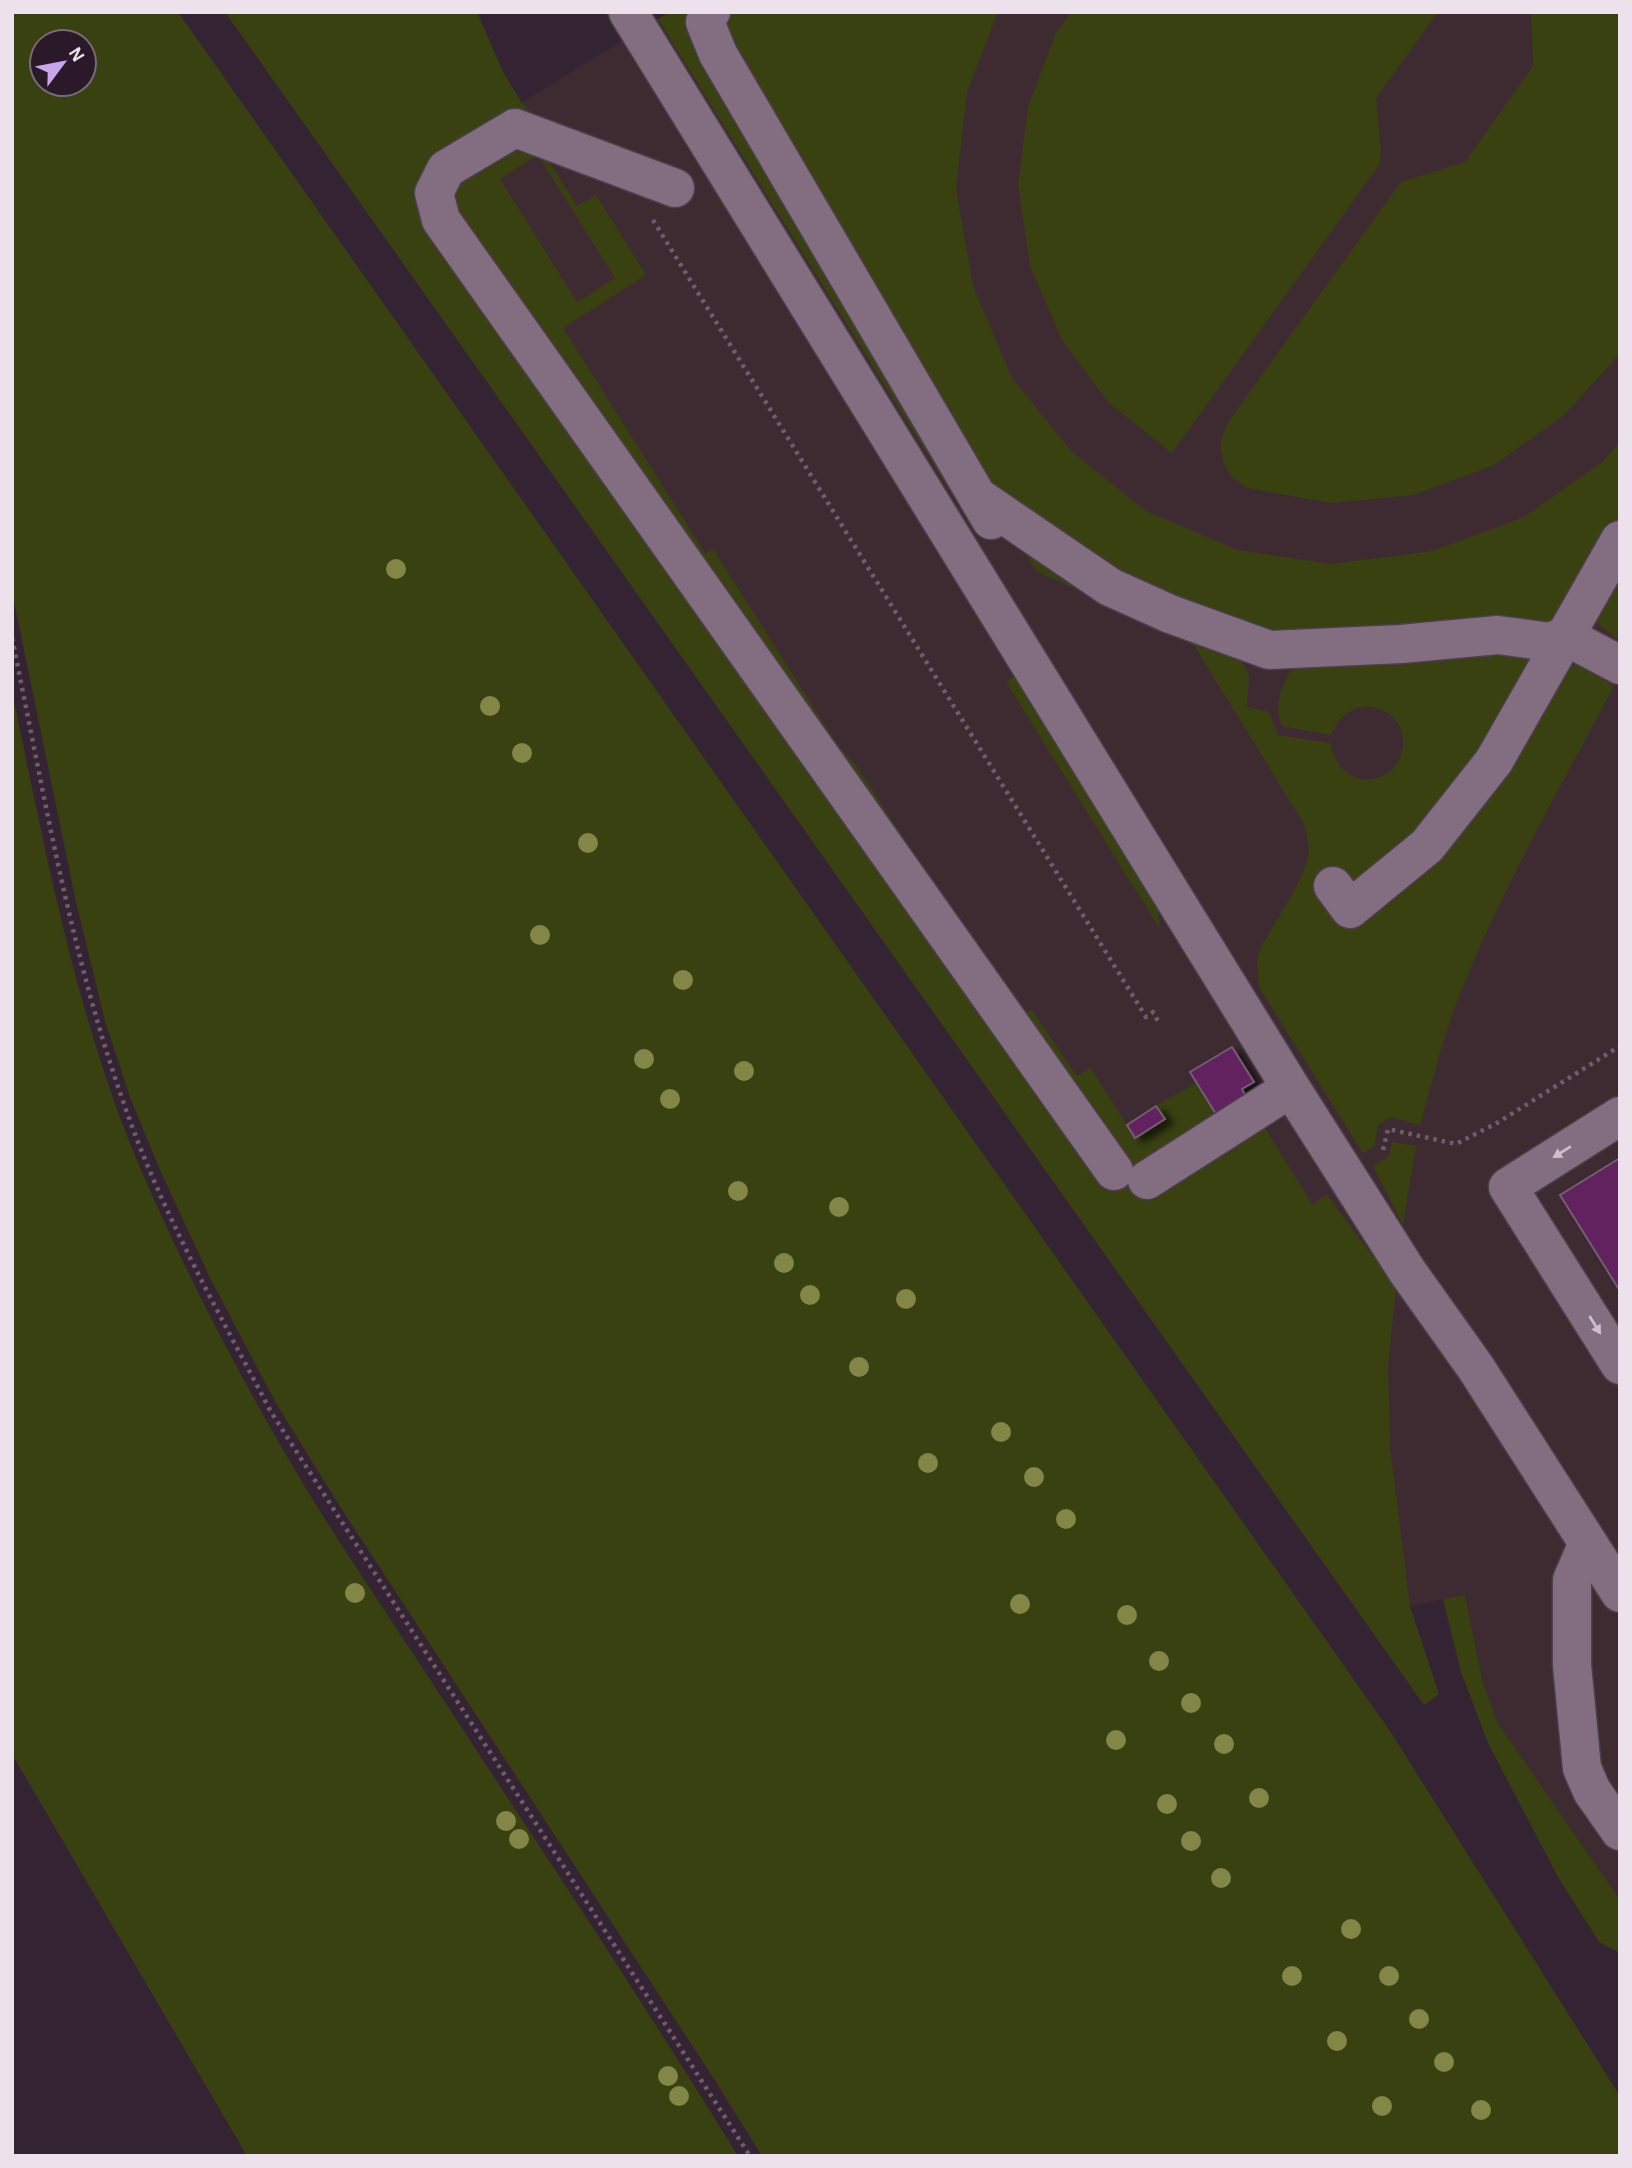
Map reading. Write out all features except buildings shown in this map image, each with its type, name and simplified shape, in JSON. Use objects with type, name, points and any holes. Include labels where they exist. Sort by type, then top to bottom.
[{"type":"lane","points":[[628,12],[1291,1088],[1407,1270],[1476,1368],[1620,1593]]},
{"type":"lane","points":[[711,12],[705,22],[718,54],[1008,548]]},
{"type":"lane","points":[[675,188],[515,128],[446,169],[434,193],[441,220],[1130,1175],[1291,1088]]},
{"type":"lane","points":[[978,497],[1110,587],[1170,614],[1269,650],[1498,635],[1550,642],[1565,636],[1620,665]]},
{"type":"lane","points":[[1333,886],[1350,908],[1427,846],[1494,761],[1620,540]]},
{"type":"lane","points":[[1620,1116],[1508,1187],[1620,1365]]},
{"type":"lane","points":[[1588,1543],[1572,1580],[1572,1665],[1582,1768],[1592,1791],[1620,1831]]},
{"type":"path","points":[[653,219],[1146,1017],[1153,1012],[1159,1023]]},
{"type":"path","points":[[12,638],[67,903],[97,1021],[123,1102],[150,1173],[271,1412],[750,2156]]},
{"type":"path","points":[[1382,1150],[1388,1129],[1456,1144],[1497,1123],[1620,1046]]},
{"type":"shaded area","points":[[669,12],[1620,12],[1620,1900],[1497,1722],[1482,1679],[1465,1595],[1410,1606],[400,177]]},
{"type":"green space","points":[[12,12],[178,12],[1390,1731],[1620,2096],[1620,2156],[762,2156],[341,1508],[277,1405],[211,1280],[131,1100],[105,1021],[76,902],[12,592]]},
{"type":"green space","points":[[225,12],[477,12],[503,72],[538,123],[539,146],[577,206],[596,195],[646,275],[563,328],[705,553],[713,549],[839,747],[854,762],[1020,1017],[1031,1009],[1077,1076],[1091,1068],[1135,1138],[1164,1120],[1156,1106],[1197,1082],[1248,1101],[1312,1204],[1327,1195],[1396,1287],[1388,1366],[1390,1448],[1410,1606],[1439,1694],[1424,1705]],"holes":[[[538,155],[615,278],[577,302],[500,179]]]},
{"type":"green space","points":[[670,12],[998,12],[967,92],[956,189],[973,286],[1012,378],[1071,451],[1146,511],[1238,550],[1331,564],[1433,551],[1524,517],[1602,462],[1620,442],[1620,521],[1558,631],[1332,639],[1232,628],[1034,527],[985,533],[971,525],[658,19]]},
{"type":"green space","points":[[1071,12],[1438,12],[1376,98],[1381,152],[1379,165],[1172,453],[1108,402],[1062,340],[1030,266],[1018,185],[1028,107],[1055,35]]},
{"type":"green space","points":[[1531,12],[1620,12],[1620,354],[1563,416],[1494,465],[1414,495],[1331,503],[1247,488],[1231,476],[1223,461],[1220,443],[1228,422],[1401,182],[1465,162],[1533,66]]},
{"type":"green space","points":[[1009,526],[1233,644],[1249,676],[1247,707],[1269,712],[1278,735],[1330,743],[1341,767],[1354,777],[1362,779],[1384,776],[1396,766],[1403,739],[1399,726],[1391,716],[1380,709],[1366,707],[1353,710],[1341,719],[1331,735],[1282,726],[1278,703],[1293,667],[1399,652],[1546,655],[1487,755],[1348,921],[1563,665],[1577,665],[1614,686],[1530,844],[1472,965],[1445,1036],[1420,1125],[1390,1117],[1378,1125],[1375,1145],[1363,1153],[1259,987],[1257,958],[1305,867],[1309,853],[1307,836],[1304,824],[1195,647],[1181,636],[1036,571]]},
{"type":"green space","points":[[1620,566],[1620,641],[1597,623],[1594,611]]},
{"type":"green space","points":[[1015,675],[1158,910],[1160,929],[1006,682]]},
{"type":"green space","points":[[12,692],[66,939],[100,1061],[145,1179],[206,1308],[274,1434],[323,1516],[596,1932],[738,2156],[247,2156],[12,1754]]},
{"type":"green space","points":[[1392,1142],[1416,1146],[1403,1225],[1373,1166],[1389,1156]]},
{"type":"green space","points":[[1465,1595],[1482,1679],[1497,1722],[1620,1900],[1620,1953],[1599,1942],[1558,1877],[1488,1743],[1461,1672],[1443,1599]]}]
